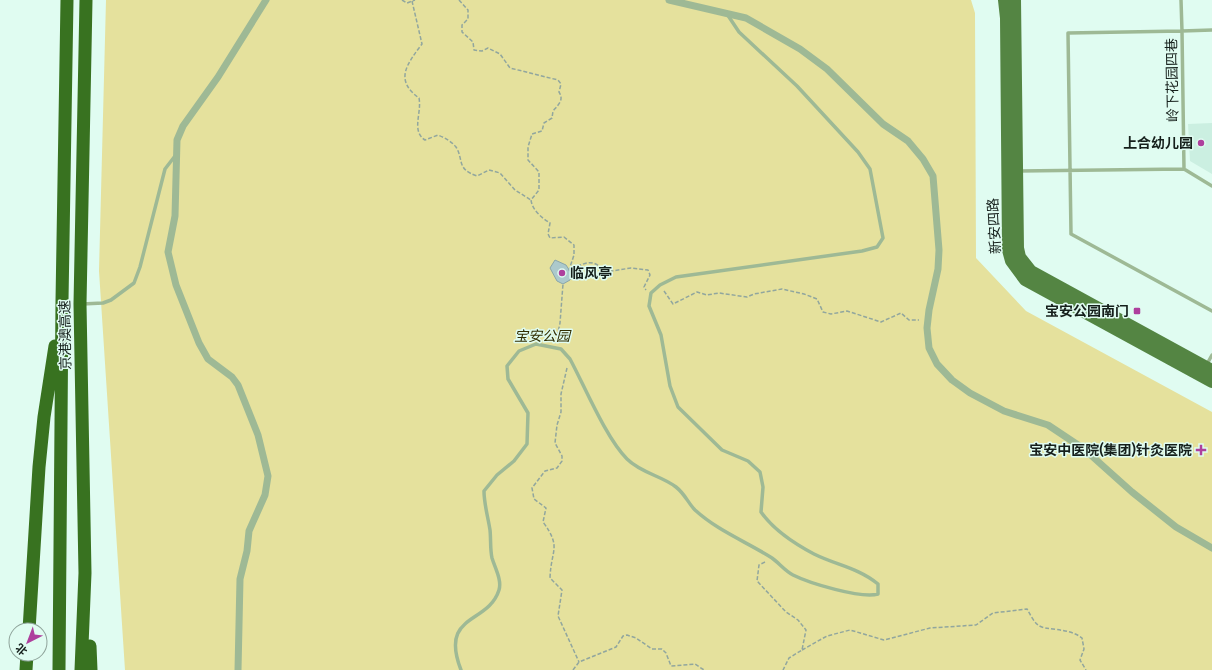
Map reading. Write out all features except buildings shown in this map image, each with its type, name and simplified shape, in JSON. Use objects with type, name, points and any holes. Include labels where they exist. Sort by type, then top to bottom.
[{"type":"highway","name":"京港澳高速","points":[[58,670],[67,0]]},
{"type":"highway","name":"京港澳高速","points":[[81,670],[85,573],[80,304],[86,0]]},
{"type":"highway","points":[[30,622],[44,417],[62,301]]},
{"type":"highway","points":[[85,573],[91,670]]},
{"type":"main road","name":"新安四路","points":[[1004,0],[1006,18],[1008,250],[1011,262],[1025,280],[1212,382]]},
{"type":"main road","name":"新安四路","points":[[1015,0],[1018,248],[1024,264],[1031,271],[1209,368]]},
{"type":"street","points":[[238,670],[240,579],[247,551],[249,531],[265,495],[268,476],[258,435],[238,385],[232,377],[208,360],[199,343],[176,285],[168,252],[175,216],[177,140],[183,126],[218,77],[266,0]]},
{"type":"street","points":[[669,0],[725,11],[746,18],[800,50],[826,68],[883,124],[908,141],[923,159],[932,176],[939,250],[938,269],[928,320],[929,348],[937,364],[952,380],[970,393],[1004,411],[1048,425],[1084,449],[1132,492],[1176,527],[1212,548]]},
{"type":"lane","name":"岭下花园四巷","points":[[1182,0],[1184,169]]},
{"type":"lane","points":[[461,670],[456,658],[456,639],[462,625],[491,604],[499,589],[498,572],[492,557],[484,491],[497,475],[514,461],[527,444],[528,414],[508,379],[507,366],[519,351],[536,344],[561,349],[570,359],[611,438],[627,459],[649,475],[675,486],[684,494],[694,510],[733,538],[772,558],[793,575],[852,594],[871,596],[878,594],[878,584],[868,575],[814,554],[768,522],[761,512],[763,487],[760,472],[748,461],[722,450],[678,407],[670,386],[661,335],[649,306],[650,294],[660,285],[676,278],[862,251],[877,247],[883,238],[870,169],[858,152],[797,86],[739,32],[725,11]]},
{"type":"lane","name":"岭下花园四巷","points":[[1182,31],[1212,30]]},
{"type":"lane","points":[[1182,31],[1068,32],[1071,234],[1212,311]]},
{"type":"lane","points":[[80,304],[103,303],[111,300],[134,283],[140,266],[165,169],[176,155]]},
{"type":"lane","points":[[1018,171],[1184,169],[1212,186]]},
{"type":"lane","points":[[1209,368],[1212,356]]},
{"type":"path","points":[[402,0],[407,3],[415,0]]},
{"type":"path","points":[[459,0],[468,10],[468,19],[462,25],[462,32],[472,42],[474,50],[482,51],[488,48],[500,54],[510,68],[558,80],[561,84],[559,92],[562,96],[561,102],[553,111],[552,118],[544,123],[542,131],[532,134],[528,146],[528,160],[539,172],[539,190],[531,200]]},
{"type":"path","points":[[412,1],[422,44],[405,72],[404,81],[409,91],[419,98],[421,107],[417,131],[420,137],[425,140],[438,134],[448,139],[457,149],[460,163],[470,173],[477,176],[489,170],[500,173],[515,190],[531,200],[541,217],[550,223],[548,234],[550,238],[564,237],[574,245],[574,255],[569,270],[590,262],[597,263],[605,272],[630,268],[648,270],[650,275],[644,287],[645,290],[653,291],[663,289],[674,304],[697,292],[707,295],[719,293],[747,297],[754,294],[782,289],[817,299],[823,312],[831,314],[847,311],[881,322],[901,313],[909,320],[928,320]]},
{"type":"path","points":[[561,349],[557,336],[560,323],[563,284]]},
{"type":"path","points":[[570,359],[561,394],[555,443],[562,456],[562,461],[556,468],[545,472],[532,488],[534,499],[546,508],[543,522],[553,535],[556,552],[551,562],[550,578],[562,590],[558,616],[579,662]]},
{"type":"path","points":[[772,558],[759,565],[757,580],[786,612],[798,620],[806,630],[802,650]]},
{"type":"path","points":[[783,670],[789,658],[802,650],[828,636],[850,630],[884,640],[930,628],[976,625],[993,613],[1027,609],[1038,625],[1044,628],[1055,628],[1075,632],[1082,638],[1084,649],[1080,660],[1086,670]]},
{"type":"path","points":[[573,670],[579,662],[616,647],[623,636],[627,635],[636,638],[652,649],[662,649],[666,653],[671,666],[695,664],[704,670]]},
{"type":"shaded area","name":"上合幼儿园","points":[[1212,123],[1212,174],[1190,161],[1188,124]]},
{"type":"green space","name":"宝安公园","points":[[106,0],[971,0],[975,13],[976,258],[1026,311],[1212,412],[1212,670],[125,670],[99,271]]},
{"type":"place","name":"上合幼儿园","points":[[1201,143]]},
{"type":"place","name":"临风亭","points":[[562,273]]},
{"type":"place","name":"宝安公园南门","points":[[1137,311]]},
{"type":"place","name":"宝安中医院(集团)针灸医院","points":[[1201,450]]}]
